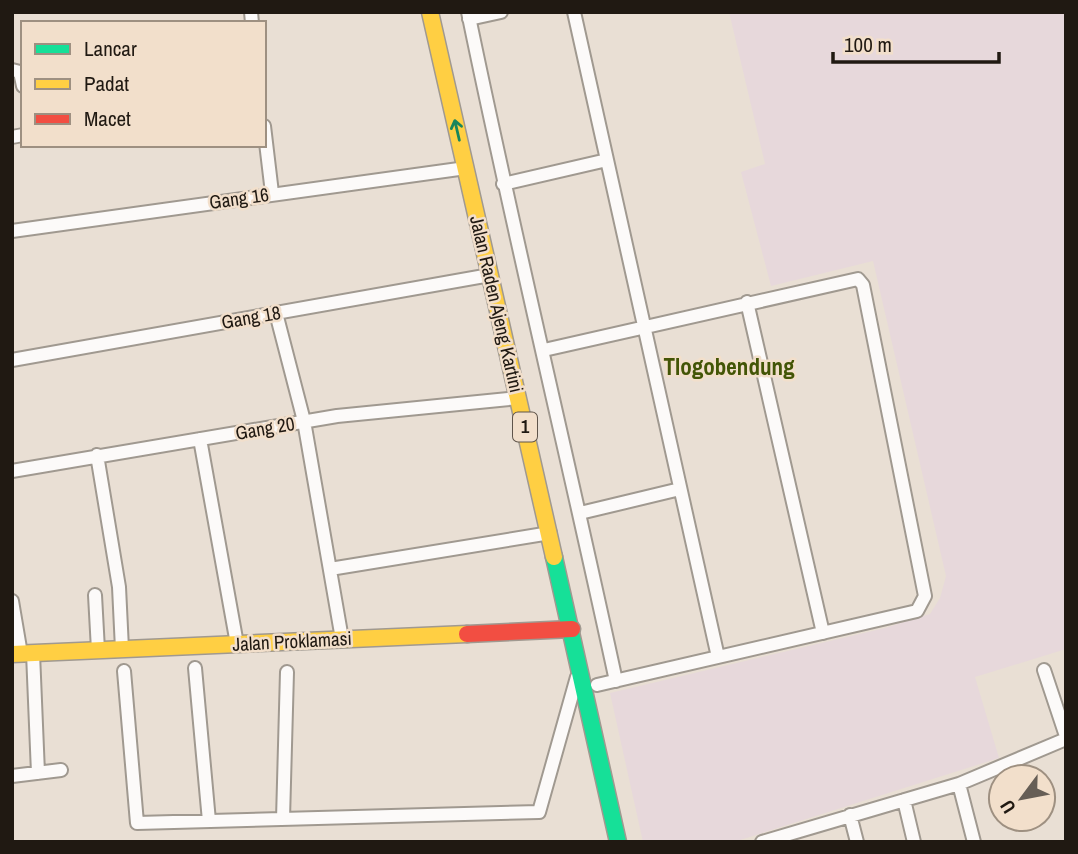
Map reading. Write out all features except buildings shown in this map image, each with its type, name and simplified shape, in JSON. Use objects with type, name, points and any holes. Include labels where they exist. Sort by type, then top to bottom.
[{"type":"main road","name":"Jalan Raden Ajeng Kartini","points":[[430,12],[572,629],[618,842]]},
{"type":"main road","name":"Jalan Raden Ajeng Kartini","points":[[444,12],[631,842]]},
{"type":"main road","name":"Jalan Proklamasi","points":[[22,654],[572,629]]},
{"type":"street","points":[[501,12],[468,16],[503,184],[544,350],[616,681]]},
{"type":"street","points":[[574,12],[718,657]]},
{"type":"street","points":[[266,143],[272,193]]},
{"type":"street","points":[[503,184],[607,160]]},
{"type":"street","name":"Gang 16","points":[[12,230],[466,168]]},
{"type":"street","name":"Gang 18","points":[[12,360],[490,275]]},
{"type":"street","points":[[544,350],[854,278],[863,285],[925,596],[917,611],[597,685]]},
{"type":"street","points":[[747,302],[823,632]]},
{"type":"street","points":[[276,313],[304,421],[342,639]]},
{"type":"street","name":"Gang 20","points":[[12,471],[304,421],[519,398]]},
{"type":"street","points":[[200,439],[237,644]]},
{"type":"street","points":[[97,455],[119,587],[122,649]]},
{"type":"street","points":[[580,513],[680,489]]},
{"type":"street","points":[[330,569],[550,533]]},
{"type":"street","points":[[95,596],[98,650]]},
{"type":"street","points":[[12,601],[38,773]]},
{"type":"street","points":[[124,671],[137,823],[539,812],[580,667]]},
{"type":"street","points":[[195,668],[209,821]]},
{"type":"street","points":[[762,842],[959,784],[1066,737],[1044,670]]},
{"type":"street","points":[[284,819],[287,672]]},
{"type":"street","points":[[12,776],[61,770]]},
{"type":"street","points":[[959,784],[974,842]]},
{"type":"street","points":[[904,800],[914,842]]},
{"type":"street","points":[[850,816],[858,842]]},
{"type":"shaded area","points":[[729,12],[1066,12],[1066,649],[975,677],[999,758],[734,842],[643,842],[610,693],[885,628],[930,614],[940,598],[946,576],[873,261],[771,286],[741,172],[765,164]]},
{"type":"traffic: fast","points":[[554,557],[618,842]]},
{"type":"traffic: slow","points":[[430,12],[554,557]]},
{"type":"traffic: slow","points":[[12,654],[467,634]]},
{"type":"traffic: jam","points":[[467,634],[572,629]]},
{"type":"district","name":"Tlogobendung","points":[[729,367]]}]
